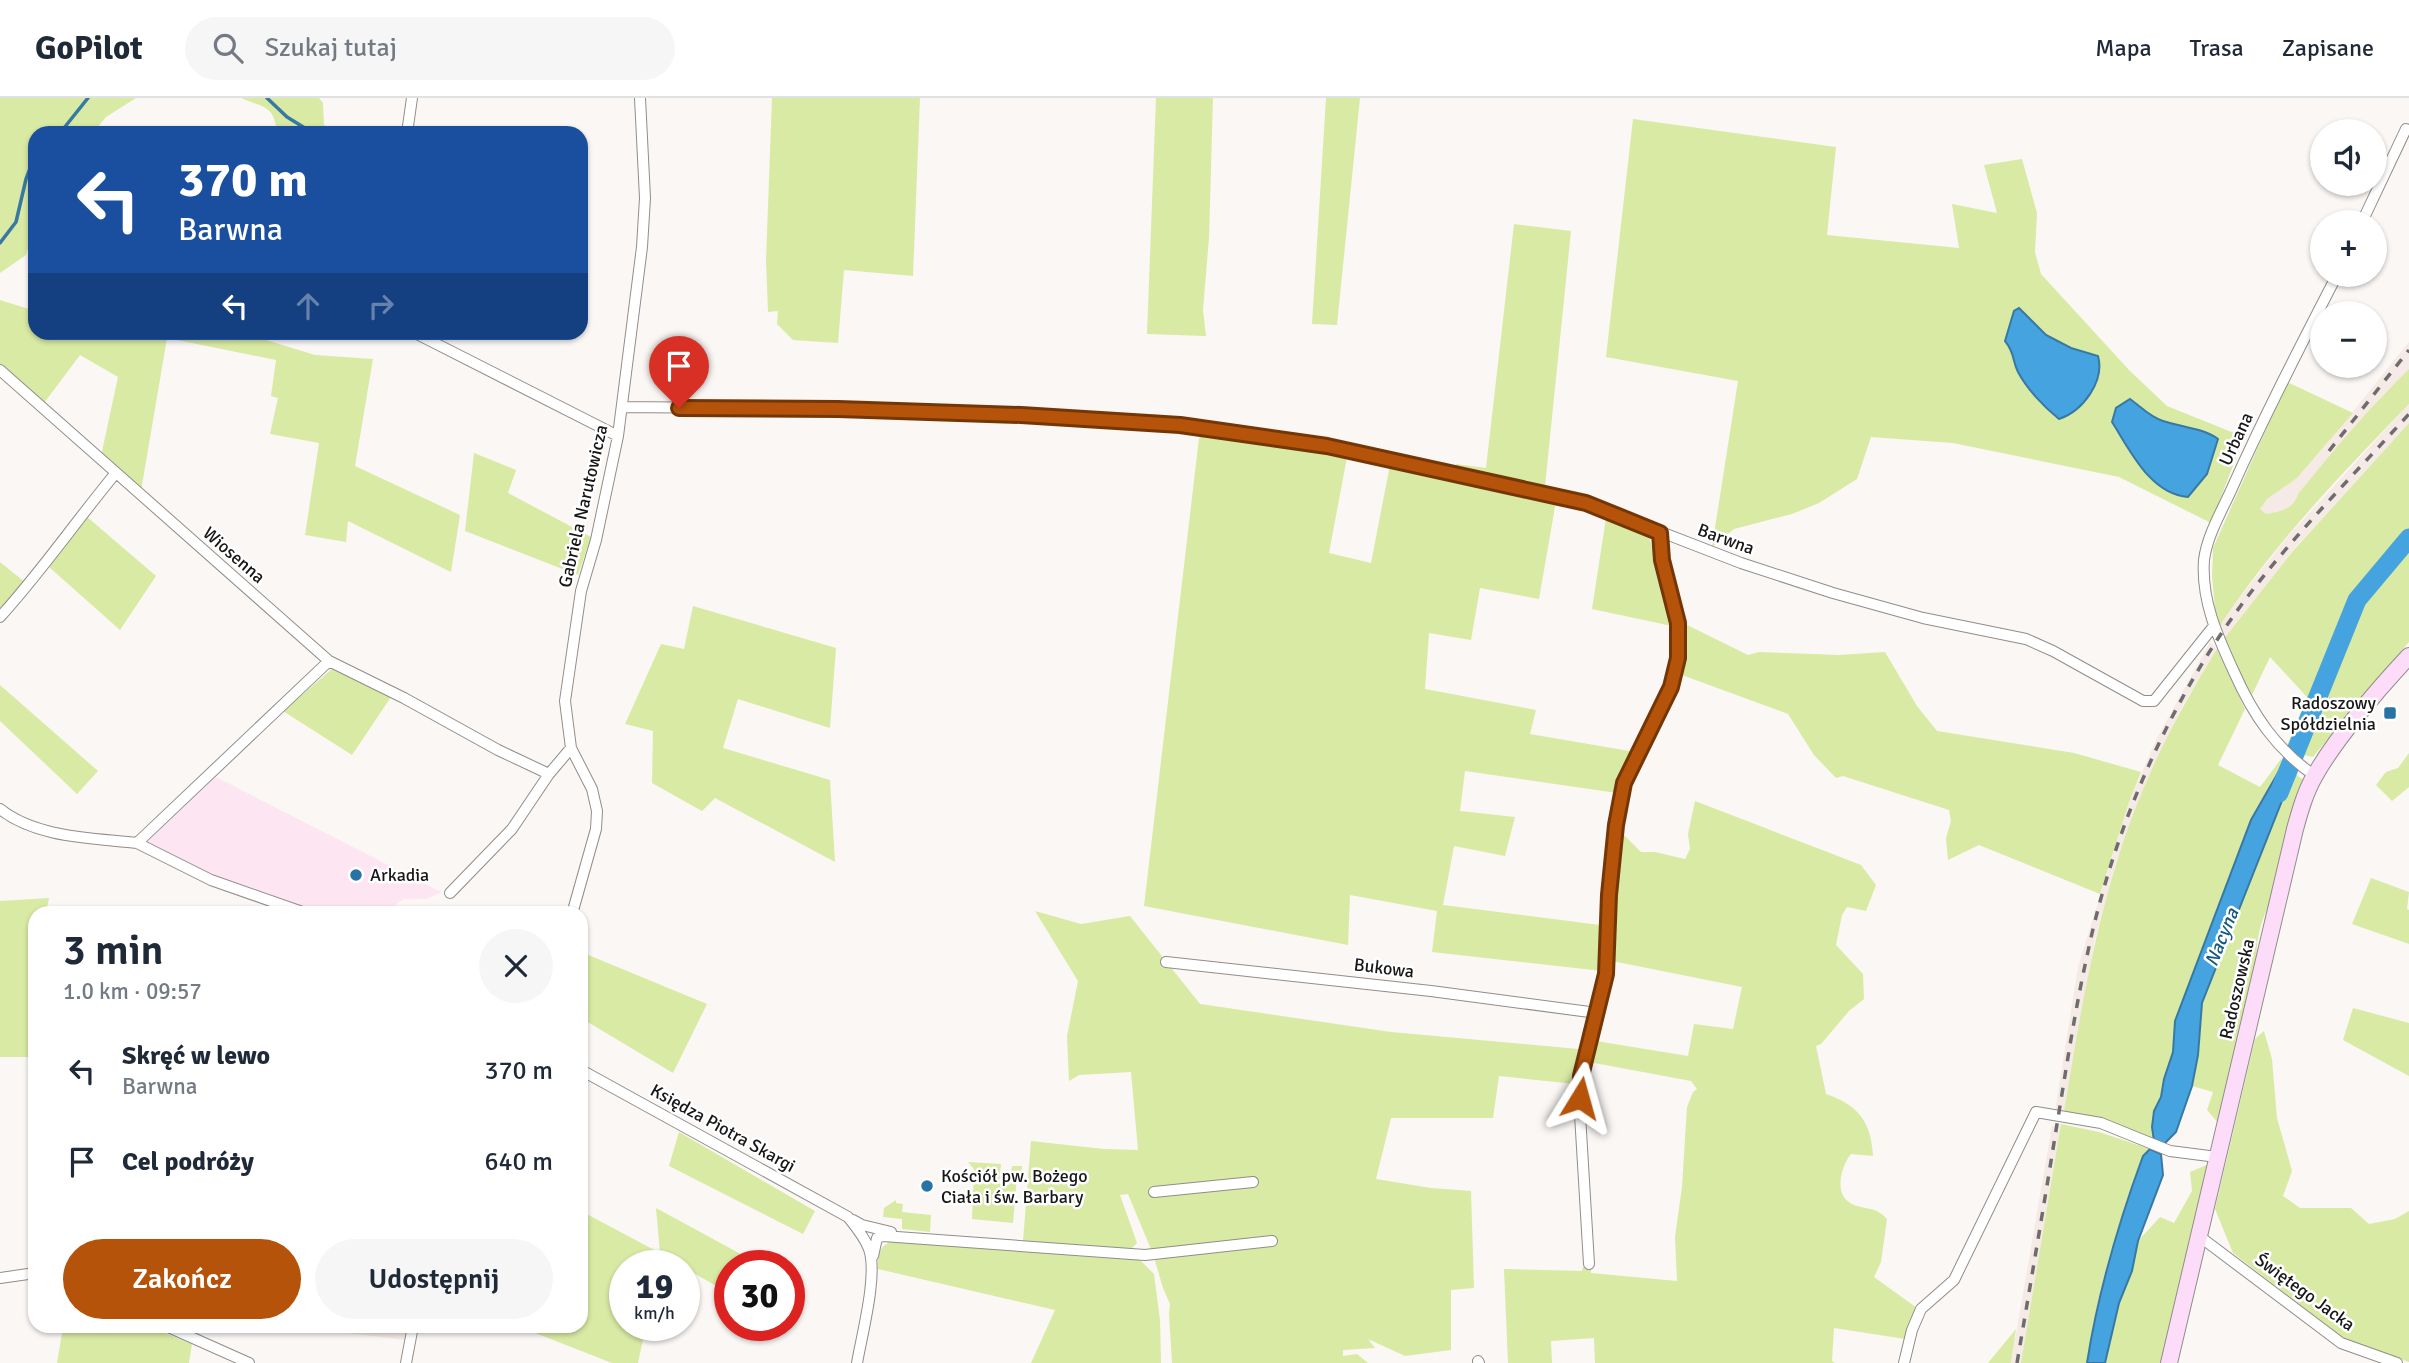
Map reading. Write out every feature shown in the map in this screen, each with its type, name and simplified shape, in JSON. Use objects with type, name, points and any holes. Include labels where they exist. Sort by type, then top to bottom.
[{"type":"street","points":[[408,126],[412,98]]},
{"type":"street","name":"Gabriela Narutowicza","points":[[574,906],[596,830],[597,810],[592,789],[571,748],[565,701],[581,591],[596,540],[622,407],[643,223],[645,187],[640,98]]},
{"type":"street","points":[[2368,210],[2406,129]]},
{"type":"street","name":"Urbana","points":[[2213,627],[2204,559],[2211,535],[2257,433],[2331,287]]},
{"type":"street","points":[[429,340],[618,436]]},
{"type":"street","name":"Wiosenna","points":[[0,370],[329,661],[549,774]]},
{"type":"street","name":"Barwna","points":[[622,407],[851,409],[1180,425],[1327,446],[1586,503],[1741,563],[1833,593],[1923,618],[2026,639],[2143,701],[2154,701],[2213,627]]},
{"type":"street","points":[[0,617],[30,584],[115,474]]},
{"type":"street","points":[[1589,1264],[1581,1076],[1606,974],[1609,895],[1616,825],[1624,783],[1671,687],[1678,658],[1678,623],[1662,560],[1660,533]]},
{"type":"street","points":[[2213,627],[2242,691],[2265,730],[2284,753],[2315,776]]},
{"type":"street","name":"Radoszowska","points":[[2169,1363],[2303,801],[2315,776],[2371,701],[2409,656]]},
{"type":"street","points":[[137,843],[329,661]]},
{"type":"street","points":[[450,892],[512,828],[549,774],[571,748]]},
{"type":"street","points":[[0,809],[14,820],[52,831],[137,843],[211,880],[285,906]]},
{"type":"street","name":"Bukowa","points":[[1166,962],[1597,1013]]},
{"type":"street","name":"Księdza Piotra Skargi","points":[[588,1074],[848,1217],[862,1224],[907,1237]]},
{"type":"street","points":[[1905,1363],[1912,1330],[1921,1309],[1954,1280],[2036,1112],[2101,1123],[2170,1151],[2217,1157]]},
{"type":"street","points":[[1154,1192],[1253,1182]]},
{"type":"street","name":"Księdza Piotra Skargi","points":[[848,1217],[864,1237],[870,1252],[872,1269]]},
{"type":"street","name":"Świętego Jacka","points":[[2199,1236],[2341,1343],[2397,1363]]},
{"type":"street","name":"Księdza Piotra Skargi","points":[[857,1363],[874,1242],[877,1238],[907,1237],[1145,1255],[1272,1241]]},
{"type":"street","points":[[0,1278],[28,1274]]},
{"type":"street","points":[[183,1333],[248,1363]]},
{"type":"street","points":[[405,1363],[411,1333]]},
{"type":"shaded area","points":[[2409,342],[2409,369],[2381,397],[2296,502],[2283,511],[2266,515],[2260,509],[2267,499],[2297,478],[2380,378],[2387,378],[2387,369]]},
{"type":"shaded area","points":[[2409,404],[2409,423],[2292,551],[2223,640],[2217,630],[2233,606],[2290,534]]},
{"type":"shaded area","points":[[2210,642],[2217,649],[2183,705],[2148,778],[2115,866],[2095,939],[2064,1112],[2055,1111],[2078,967],[2129,802],[2157,738]]},
{"type":"shaded area","points":[[216,777],[441,892],[426,899],[404,899],[394,906],[302,906],[217,878],[146,842]]},
{"type":"shaded area","points":[[2061,1124],[2021,1363],[2011,1363],[2052,1126]]},
{"type":"shaded area","points":[[349,1333],[407,1333],[405,1340]]},
{"type":"green space","points":[[0,98],[136,98],[106,117],[99,126],[28,126],[28,249],[26,255],[0,273]]},
{"type":"green space","points":[[241,98],[319,98],[323,103],[324,125],[326,126],[276,126],[271,112]]},
{"type":"green space","points":[[772,98],[920,98],[913,276],[844,270],[838,343],[793,340],[777,324],[778,311],[768,312],[766,261]]},
{"type":"green space","points":[[1156,98],[1213,98],[1209,238],[1203,310],[1206,336],[1147,334]]},
{"type":"green space","points":[[1326,98],[1360,98],[1337,325],[1312,324]]},
{"type":"green space","points":[[1633,119],[1836,147],[1827,235],[1959,248],[1952,204],[1997,213],[1984,165],[2022,159],[2037,213],[2035,252],[2041,274],[2129,370],[2167,406],[2244,437],[2211,523],[2119,477],[1953,443],[1871,437],[1857,479],[1819,503],[1792,514],[1734,529],[1712,547],[1738,381],[1606,357]]},
{"type":"green space","points":[[1514,224],[1571,231],[1545,486],[1456,468],[1456,464],[1486,468]]},
{"type":"green space","points":[[0,300],[28,309],[28,340],[167,340],[141,491],[101,456],[118,377],[80,355],[44,403],[0,364]]},
{"type":"green space","points":[[177,340],[266,340],[315,355],[373,359],[355,466],[460,515],[451,572],[348,521],[346,542],[305,535],[319,443],[270,434],[278,398],[271,396],[276,360]]},
{"type":"green space","points":[[2409,369],[2409,404],[2284,540],[2217,630],[2212,577],[2213,548],[2287,382],[2353,413],[2297,478],[2267,499],[2260,509],[2266,514],[2281,511],[2293,503],[2338,446]]},
{"type":"green space","points":[[2409,423],[2409,533],[2354,598],[2294,750],[2286,748],[2307,697],[2270,657],[2251,697],[2223,640],[2292,552]]},
{"type":"green space","points":[[1207,432],[1347,457],[1329,553],[1371,563],[1390,465],[1556,501],[1539,599],[1480,588],[1471,640],[1429,633],[1425,689],[1536,710],[1530,734],[1635,752],[1621,776],[1617,793],[1465,771],[1460,811],[1515,817],[1505,856],[1454,846],[1443,905],[1600,925],[1603,915],[1602,971],[1432,952],[1437,911],[1350,895],[1348,945],[1144,906],[1199,438]]},
{"type":"green space","points":[[474,453],[516,470],[508,493],[591,537],[578,575],[465,531]]},
{"type":"green space","points":[[86,516],[156,576],[120,630],[49,567]]},
{"type":"green space","points":[[1606,518],[1649,536],[1669,602],[1672,626],[1592,609]]},
{"type":"green space","points":[[2409,544],[2409,642],[2313,757],[2298,754],[2360,602]]},
{"type":"green space","points":[[0,562],[26,583],[0,612]]},
{"type":"green space","points":[[693,606],[836,648],[830,728],[738,699],[723,748],[830,780],[835,862],[715,798],[702,811],[652,783],[653,731],[625,724],[661,644],[684,649]]},
{"type":"green space","points":[[1685,624],[1748,655],[1759,652],[1839,655],[1885,652],[1917,706],[1937,731],[2074,753],[2141,772],[2100,894],[1979,845],[1948,860],[1946,838],[1951,821],[1949,810],[1843,776],[1836,778],[1814,755],[1788,714],[1682,675]]},
{"type":"green space","points":[[2217,649],[2245,709],[2218,765],[2260,787],[2281,759],[2283,764],[2251,820],[2175,1021],[2173,1052],[2161,1097],[2154,1111],[2154,1141],[2105,1119],[2064,1112],[2096,941],[2118,858],[2132,816],[2156,760]]},
{"type":"green space","points":[[332,669],[391,697],[352,755],[283,711]]},
{"type":"green space","points":[[0,685],[98,771],[77,794],[0,721]]},
{"type":"green space","points":[[2409,753],[2409,787],[2392,801],[2376,785],[2386,772],[2398,768]]},
{"type":"green space","points":[[2293,773],[2304,780],[2272,900],[2259,934],[2257,970],[2220,1125],[2207,1110],[2213,1092],[2192,1086],[2198,1055],[2202,1003]]},
{"type":"green space","points":[[1695,801],[1861,865],[1876,885],[1866,911],[1847,907],[1842,915],[1836,945],[1863,974],[1864,999],[1816,1046],[1826,1094],[1847,1103],[1861,1116],[1872,1144],[1873,1156],[1851,1154],[1842,1173],[1842,1194],[1852,1204],[1874,1210],[1887,1219],[1881,1262],[1874,1277],[1917,1308],[1905,1339],[1834,1328],[1832,1361],[1835,1363],[1595,1363],[1594,1338],[1551,1341],[1552,1363],[1508,1363],[1504,1269],[1582,1271],[1583,1267],[1591,1268],[1591,1273],[1677,1281],[1675,1237],[1682,1187],[1687,1107],[1697,1089],[1691,1081],[1589,1062],[1590,1042],[1688,1056],[1694,1024],[1733,1029],[1742,987],[1612,961],[1620,831],[1641,852],[1655,852],[1685,859],[1690,849],[1688,834]]},
{"type":"green space","points":[[2371,878],[2409,892],[2409,944],[2352,924]]},
{"type":"green space","points":[[49,898],[47,906],[28,906],[28,1057],[0,1057],[0,901]]},
{"type":"green space","points":[[1035,911],[1081,924],[1130,916],[1200,1004],[1391,1032],[1578,1049],[1575,1084],[1499,1076],[1493,1118],[1391,1118],[1376,1179],[1471,1191],[1474,1288],[1451,1290],[1451,1350],[1405,1356],[1368,1339],[1375,1348],[1343,1350],[1343,1356],[1357,1354],[1368,1363],[1172,1363],[1170,1304],[1128,1194],[1120,1195],[1137,1243],[1131,1249],[1023,1241],[1031,1141],[1138,1150],[1131,1072],[1079,1075],[1069,1081],[1067,1036],[1078,981]]},
{"type":"green space","points":[[588,955],[707,1004],[673,1073],[588,1022]]},
{"type":"green space","points":[[2353,1008],[2409,1023],[2409,1076],[2343,1040]]},
{"type":"green space","points":[[2264,1031],[2272,1059],[2277,1118],[2292,1171],[2283,1196],[2300,1208],[2351,1208],[2369,1224],[2395,1219],[2409,1211],[2409,1362],[2344,1339],[2233,1253],[2215,1209],[2255,1039]]},
{"type":"green space","points":[[2061,1124],[2099,1132],[2150,1149],[2143,1157],[2109,1258],[2087,1363],[2021,1363]]},
{"type":"green space","points":[[679,1132],[815,1211],[803,1234],[669,1166]]},
{"type":"green space","points":[[968,1162],[1001,1164],[999,1184],[1009,1185],[1012,1166],[1022,1166],[1021,1175],[1017,1176],[1013,1223],[972,1219],[974,1169]]},
{"type":"green space","points":[[2209,1164],[2163,1363],[2105,1363],[2119,1303],[2132,1271],[2138,1241],[2160,1217],[2174,1223],[2192,1191],[2190,1172]]},
{"type":"green space","points":[[896,1200],[896,1203],[903,1204],[902,1212],[931,1215],[930,1232],[902,1229],[902,1219],[883,1217],[884,1208]]},
{"type":"green space","points":[[656,1208],[733,1250],[714,1250],[714,1285],[700,1277],[700,1250],[660,1250]]},
{"type":"green space","points":[[588,1215],[654,1250],[609,1250],[609,1341],[643,1341],[638,1363],[612,1363],[535,1333],[588,1333]]},
{"type":"green space","points":[[891,1241],[1139,1259],[1154,1274],[1160,1320],[1161,1363],[1031,1363],[1055,1310],[878,1269],[880,1252],[883,1246]]},
{"type":"green space","points":[[2016,1329],[2011,1363],[1988,1363]]},
{"type":"green space","points":[[62,1333],[165,1333],[192,1344],[189,1363],[57,1363]]},
{"type":"water","points":[[2019,308],[2046,335],[2071,348],[2098,356],[2098,375],[2090,394],[2076,409],[2059,419],[2026,385],[2005,341],[2014,311]]},
{"type":"water","points":[[2130,399],[2158,419],[2199,430],[2218,439],[2207,474],[2188,497],[2163,488],[2152,479],[2112,422],[2116,408]]},
{"type":"water","points":[[2283,764],[2293,773],[2202,1003],[2198,1055],[2192,1086],[2176,1132],[2164,1144],[2154,1141],[2154,1111],[2161,1097],[2173,1052],[2175,1021],[2251,820]]},
{"type":"water","points":[[2150,1149],[2161,1154],[2163,1175],[2138,1241],[2132,1271],[2119,1303],[2105,1363],[2087,1363],[2103,1284],[2117,1233],[2143,1156]]},
{"type":"waterway","points":[[66,126],[88,98]]},
{"type":"waterway","points":[[267,98],[287,117],[302,126]]},
{"type":"waterway","points":[[0,243],[16,222],[28,174]]},
{"type":"waterway","name":"Nacyna","points":[[2279,793],[2357,600],[2409,538]]},
{"type":"railway","points":[[2329,451],[2409,350]]},
{"type":"railway","points":[[2017,1363],[2083,976],[2108,873],[2137,792],[2174,714],[2238,609],[2308,523],[2409,414]]},
{"type":"place","name":"Radoszowy Spółdzielnia","points":[[2390,713]]},
{"type":"place","name":"Arkadia","points":[[356,875]]},
{"type":"place","name":"Kościół pw. Bożego Ciała i św. Barbary","points":[[927,1186]]},
{"type":"route","points":[[679,408],[838,409],[1021,415],[1180,425],[1327,446],[1586,503],[1660,533],[1662,560],[1678,623],[1678,658],[1671,687],[1624,783],[1616,825],[1609,895],[1606,974],[1581,1076],[1580,1098]]}]
